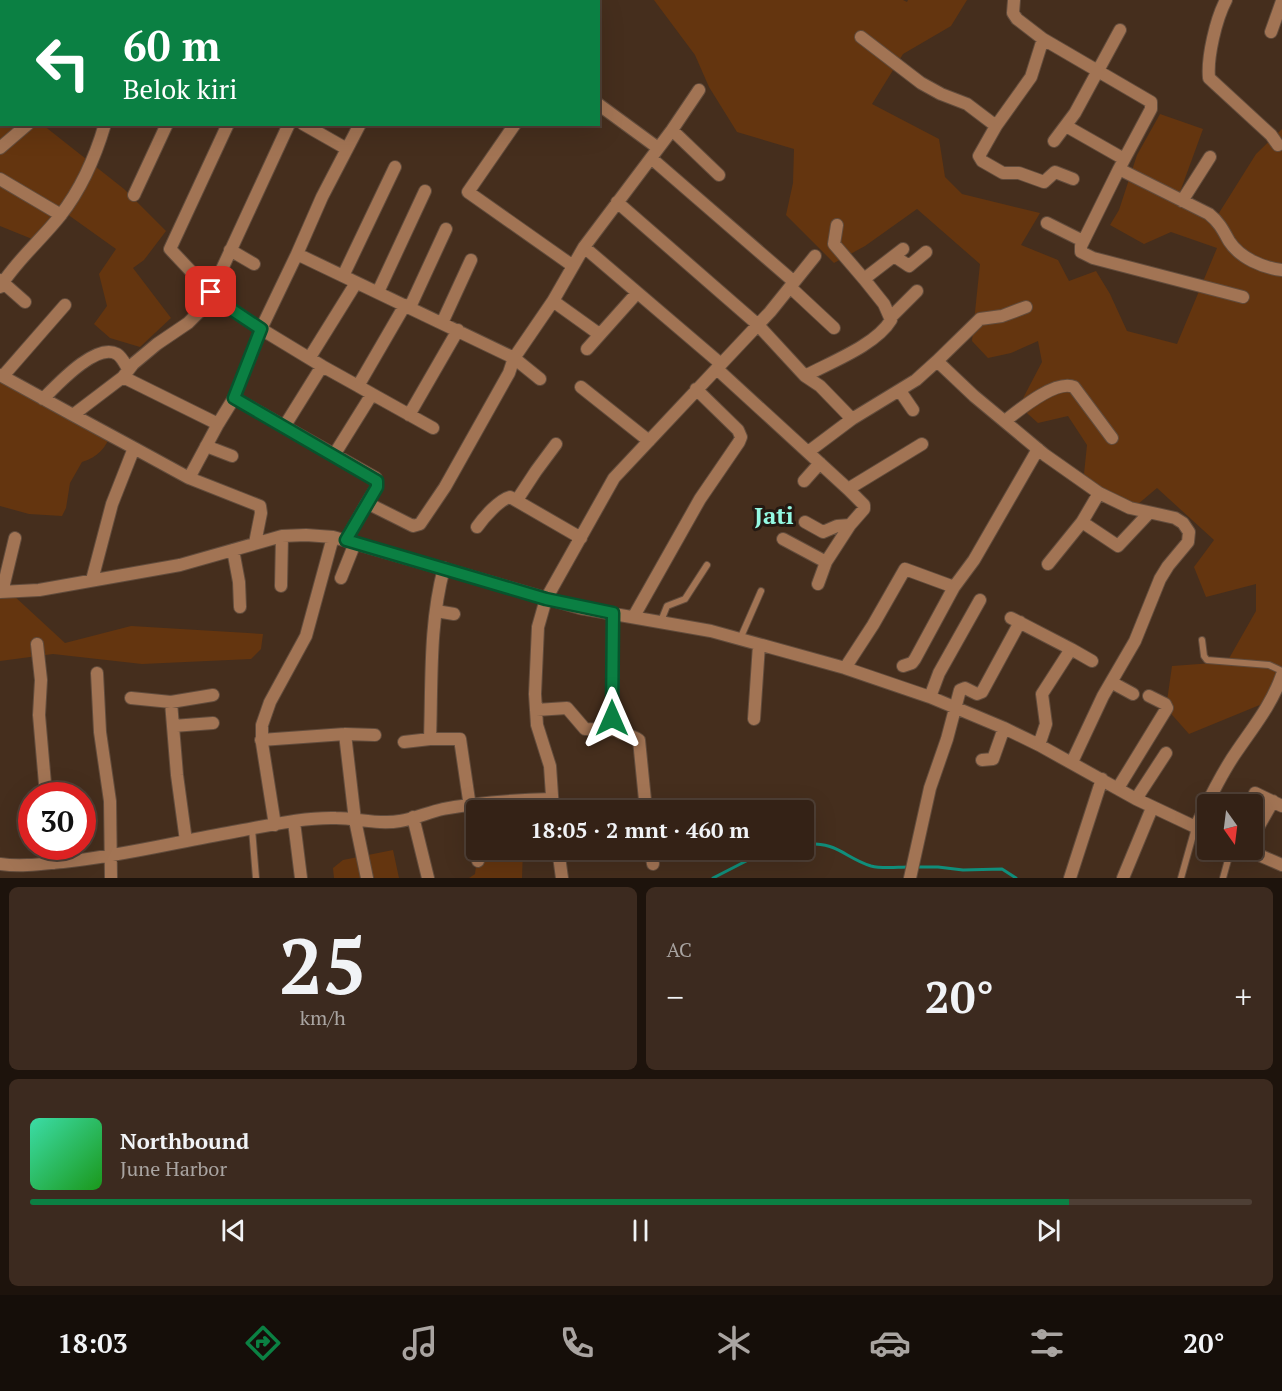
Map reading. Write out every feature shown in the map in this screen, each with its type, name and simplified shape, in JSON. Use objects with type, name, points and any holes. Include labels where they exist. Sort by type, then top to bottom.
[{"type":"street","points":[[1014,0],[1013,13],[1017,19],[1043,39],[1151,102],[1151,109],[1083,242],[1081,252],[1093,258],[1243,297]]},
{"type":"street","points":[[1227,0],[1215,25],[1209,68],[1212,82],[1271,135],[1278,145]]},
{"type":"street","points":[[1270,32],[1282,1]]},
{"type":"street","points":[[1054,141],[1082,101],[1120,30]]},
{"type":"street","points":[[861,38],[921,83],[941,94],[968,104],[996,126]]},
{"type":"street","points":[[1043,39],[1031,77],[996,126],[979,156],[982,161],[1002,173],[1018,174],[1044,182],[1054,172],[1073,179]]},
{"type":"street","points":[[367,503],[413,526],[420,524],[445,487],[509,373],[514,358],[553,301],[584,247],[672,130],[699,90]]},
{"type":"street","points":[[600,106],[654,153],[792,284],[834,328]]},
{"type":"street","points":[[0,147],[26,126]]},
{"type":"street","points":[[25,302],[1,283],[61,215],[87,174],[104,126]]},
{"type":"street","points":[[134,195],[166,126]]},
{"type":"street","points":[[227,126],[170,249],[219,301],[322,366],[433,428]]},
{"type":"street","points":[[73,415],[157,344],[196,316],[211,292],[288,126]]},
{"type":"street","points":[[308,126],[348,149]]},
{"type":"street","points":[[189,478],[234,398],[261,329],[322,197],[359,126]]},
{"type":"street","points":[[1066,126],[1182,201],[1209,214],[1218,222],[1235,247],[1250,259],[1272,269],[1282,270]]},
{"type":"street","points":[[508,127],[468,192],[573,266]]},
{"type":"street","points":[[672,130],[719,175]]},
{"type":"street","points":[[1182,201],[1210,157]]},
{"type":"street","points":[[343,276],[395,167]]},
{"type":"street","points":[[0,178],[61,215]]},
{"type":"street","points":[[378,292],[425,191]]},
{"type":"street","points":[[617,202],[757,324],[805,376],[820,386],[852,419]]},
{"type":"street","points":[[1047,224],[1083,242]]},
{"type":"street","points":[[837,225],[834,244],[884,304],[890,318]]},
{"type":"street","points":[[358,386],[408,306],[446,229]]},
{"type":"street","points":[[584,247],[719,366],[865,508],[850,525],[826,562],[818,584]]},
{"type":"street","points":[[230,250],[254,264]]},
{"type":"street","points":[[864,279],[898,252],[909,266],[926,252]]},
{"type":"street","points":[[297,254],[514,358],[540,379]]},
{"type":"street","points":[[552,800],[550,766],[537,725],[536,710],[538,627],[546,599],[614,478],[719,366],[815,256]]},
{"type":"street","points":[[442,322],[471,260]]},
{"type":"street","points":[[310,357],[356,282]]},
{"type":"street","points":[[805,376],[870,339],[917,291]]},
{"type":"street","points":[[587,349],[637,293]]},
{"type":"street","points":[[553,301],[599,334]]},
{"type":"street","points":[[65,305],[2,376],[189,478],[260,506],[261,513],[255,543]]},
{"type":"street","points":[[808,452],[852,419],[916,380],[976,322],[985,318],[1012,314],[1026,307]]},
{"type":"street","points":[[409,415],[458,330]]},
{"type":"street","points":[[44,399],[63,379],[100,352],[109,351],[121,358],[125,373],[218,424]]},
{"type":"street","points":[[937,361],[974,396],[1038,449],[1099,493],[1130,508],[1175,518],[1188,528],[1190,536],[1188,542],[1160,579],[1135,641],[1090,720],[1072,762]]},
{"type":"street","points":[[284,427],[322,366]]},
{"type":"street","points":[[1005,421],[1046,393],[1070,385],[1074,387],[1112,438]]},
{"type":"street","points":[[581,387],[649,441]]},
{"type":"street","points":[[634,616],[700,499],[741,437],[738,430],[696,389]]},
{"type":"street","points":[[900,391],[913,410]]},
{"type":"street","points":[[334,455],[372,394]]},
{"type":"street","points":[[234,398],[377,481],[377,487],[350,541],[341,578]]},
{"type":"street","points":[[517,500],[556,444]]},
{"type":"street","points":[[848,489],[922,444]]},
{"type":"street","points":[[206,446],[232,456]]},
{"type":"street","points":[[92,580],[112,504],[134,448]]},
{"type":"street","points":[[903,666],[912,663],[915,659],[954,587],[974,560],[1038,449]]},
{"type":"street","points":[[804,481],[820,463]]},
{"type":"street","points":[[1048,564],[1082,522],[1099,493]]},
{"type":"street","points":[[477,527],[487,513],[505,498],[510,497],[581,538]]},
{"type":"street","points":[[1082,522],[1118,546],[1149,513]]},
{"type":"street","points":[[805,522],[823,532],[837,526],[850,525]]},
{"type":"street","points":[[15,538],[1,592],[39,590],[180,565],[282,536],[306,534],[350,541],[546,599],[740,639],[845,668],[955,706],[1004,728],[1072,762],[1152,808],[1195,828],[1216,785],[1236,752],[1261,719],[1277,689],[1282,673]]},
{"type":"street","points":[[281,586],[282,536]]},
{"type":"street","points":[[275,825],[261,740],[265,714],[306,636],[333,537]]},
{"type":"street","points":[[783,539],[826,562]]},
{"type":"street","points":[[233,550],[239,582],[240,607]]},
{"type":"street","points":[[430,739],[435,611],[444,568]]},
{"type":"street","points":[[845,668],[905,569],[954,587]]},
{"type":"street","points":[[930,697],[939,673],[980,600]]},
{"type":"street","points":[[435,611],[454,614]]},
{"type":"street","points":[[613,613],[612,718],[616,730],[639,740],[645,800]]},
{"type":"street","points":[[910,878],[930,788],[948,739],[961,689],[965,688],[976,694],[982,692],[1015,620],[1092,661]]},
{"type":"street","points":[[38,644],[41,680],[39,715],[45,782]]},
{"type":"street","points":[[754,719],[759,645]]},
{"type":"street","points":[[1039,745],[1046,724],[1042,694],[1071,649]]},
{"type":"street","points":[[97,673],[100,732],[110,801],[111,878]]},
{"type":"street","points":[[1111,682],[1133,694]]},
{"type":"street","points":[[131,699],[171,702],[213,695]]},
{"type":"street","points":[[1118,788],[1167,708],[1166,704],[1149,696]]},
{"type":"street","points":[[171,702],[177,775],[186,841]]},
{"type":"street","points":[[536,710],[567,708],[585,729],[616,730]]},
{"type":"street","points":[[172,726],[213,723]]},
{"type":"street","points":[[982,760],[993,759],[1004,728]]},
{"type":"street","points":[[261,740],[345,734],[375,735]]},
{"type":"street","points":[[345,734],[355,820],[367,878]]},
{"type":"street","points":[[404,742],[460,739],[467,800]]},
{"type":"street","points":[[1136,799],[1166,753]]},
{"type":"street","points":[[1070,878],[1102,779]]},
{"type":"street","points":[[1255,793],[1278,804],[1263,824]]},
{"type":"street","points":[[0,864],[24,866],[111,856],[294,822],[338,818],[381,822],[399,821],[466,805]]},
{"type":"street","points":[[1123,878],[1152,808]]},
{"type":"street","points":[[413,817],[428,878]]},
{"type":"street","points":[[294,822],[301,878]]},
{"type":"street","points":[[1263,857],[1282,865]]},
{"type":"street","points":[[652,860],[652,864]]},
{"type":"lane","points":[[661,621],[667,606],[682,601],[687,596],[707,565]]},
{"type":"lane","points":[[740,639],[761,591]]},
{"type":"lane","points":[[1202,640],[1204,656],[1207,660],[1269,665],[1282,673]]},
{"type":"lane","points":[[1182,878],[1195,828]]},
{"type":"lane","points":[[252,829],[256,878]]},
{"type":"lane","points":[[1224,878],[1228,860]]},
{"type":"shaded area","points":[[654,0],[903,0],[907,2],[908,0],[967,0],[951,26],[903,54],[872,104],[939,139],[945,177],[962,194],[1040,213],[1021,245],[1058,260],[1069,281],[1096,271],[1110,294],[1127,331],[1177,344],[1217,248],[1171,232],[1144,244],[1110,225],[1119,210],[1137,155],[1160,114],[1203,129],[1180,192],[1207,220],[1219,213],[1256,154],[1282,129],[1282,674],[1267,702],[1189,734],[1166,708],[1172,666],[1227,662],[1256,611],[1256,584],[1206,597],[1194,567],[1214,540],[1157,488],[1131,510],[1084,474],[1087,445],[1068,416],[1038,423],[1019,406],[1042,362],[1038,341],[1011,353],[988,358],[972,341],[980,264],[917,209],[865,246],[834,263],[786,215],[793,183],[794,149],[737,132],[709,87],[695,55]]},
{"type":"shaded area","points":[[0,126],[44,126],[124,189],[166,231],[144,260],[133,268],[171,318],[140,347],[110,338],[94,324],[107,306],[99,274],[116,249],[67,214],[37,241],[0,226]]},
{"type":"shaded area","points":[[0,371],[111,433],[101,451],[82,462],[70,483],[66,508],[62,516],[29,514],[0,506]]},
{"type":"shaded area","points":[[13,595],[65,643],[131,626],[263,634],[261,649],[251,659],[142,664],[53,654],[0,661],[0,596]]},
{"type":"shaded area","points":[[393,850],[399,878],[334,878],[333,868],[343,860]]},
{"type":"shaded area","points":[[480,860],[523,860],[522,878],[469,878],[475,874]]},
{"type":"waterway","points":[[814,844],[833,848],[871,866],[909,867]]},
{"type":"waterway","points":[[713,878],[748,860]]},
{"type":"waterway","points":[[916,867],[963,870],[1002,869],[1016,878]]},
{"type":"district","name":"Jati","points":[[774,515]]},
{"type":"route","points":[[211,292],[219,301],[261,329],[234,398],[377,481],[377,487],[346,540],[546,599],[580,608],[613,613],[612,718]]}]
